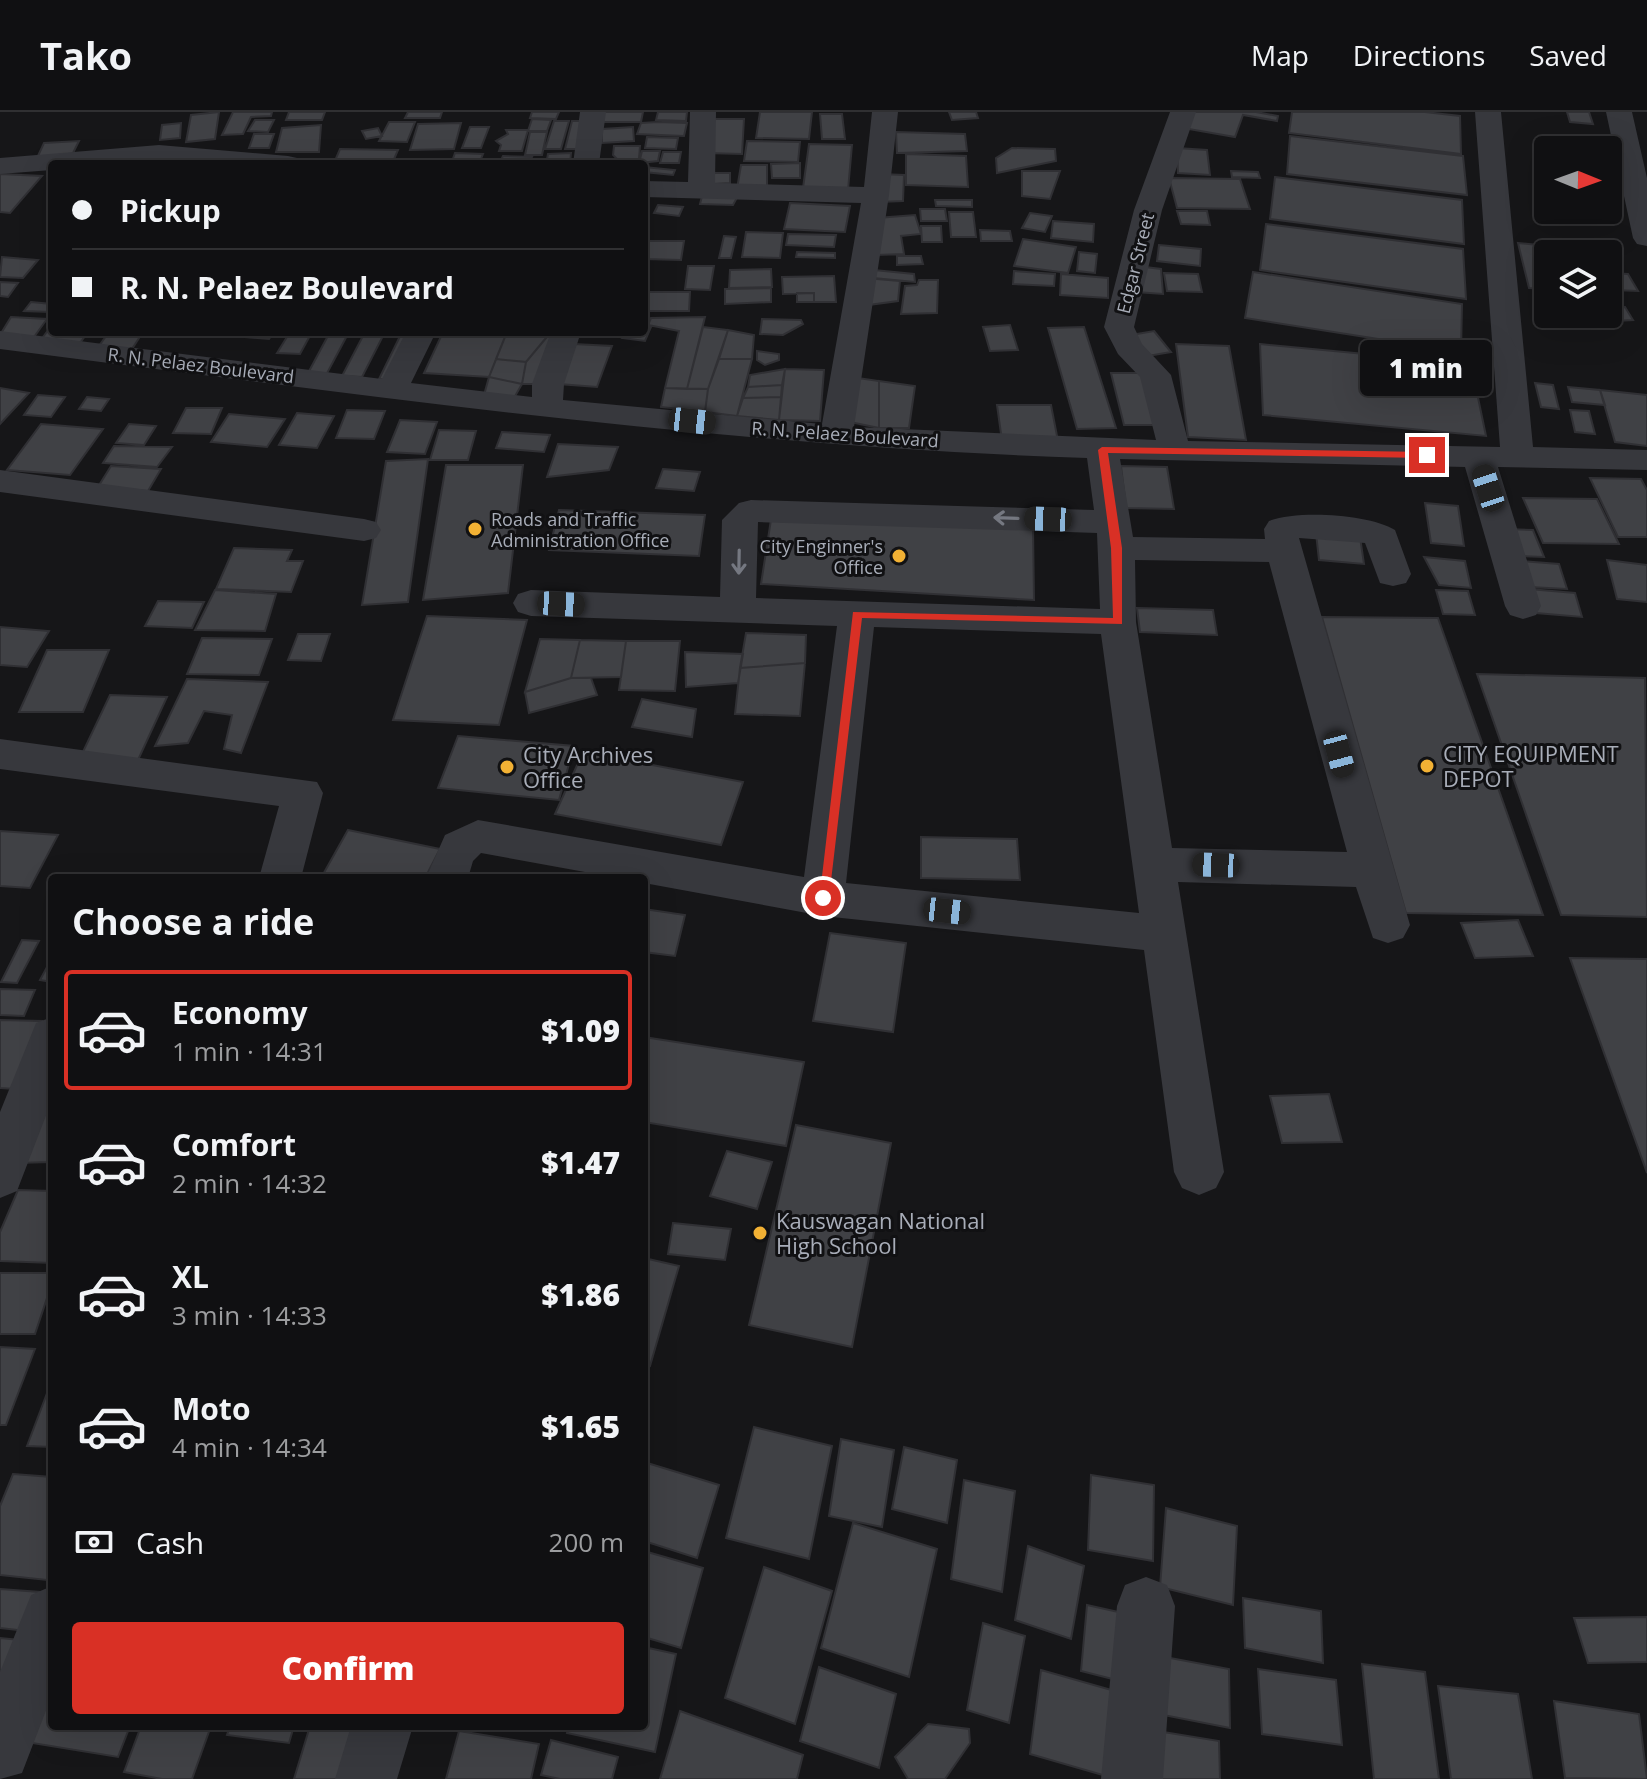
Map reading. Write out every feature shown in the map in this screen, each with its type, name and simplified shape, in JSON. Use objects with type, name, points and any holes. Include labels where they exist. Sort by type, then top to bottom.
[{"type":"street","points":[[587,160],[593,112]]},
{"type":"street","points":[[701,191],[703,112]]},
{"type":"street","points":[[836,435],[876,195],[885,112]]},
{"type":"street","name":"Edgar Street","points":[[1175,452],[1155,375],[1129,348],[1119,327],[1148,210],[1183,112]]},
{"type":"street","points":[[1488,112],[1517,457]]},
{"type":"street","points":[[1619,112],[1647,238]]},
{"type":"street","points":[[73,160],[159,153],[241,160]]},
{"type":"street","points":[[0,166],[48,162]]},
{"type":"street","points":[[648,189],[876,195]]},
{"type":"street","points":[[392,390],[419,336]]},
{"type":"street","points":[[547,407],[548,384],[565,336]]},
{"type":"street","name":"R. N. Pelaez Boulevard","points":[[0,340],[392,390],[836,435],[1102,450],[1647,460]]},
{"type":"street","points":[[1102,450],[1114,535],[1118,622],[1199,1172]]},
{"type":"street","points":[[1478,456],[1523,606]]},
{"type":"street","points":[[0,481],[364,530]]},
{"type":"street","points":[[738,612],[739,520],[751,511],[1114,535],[1283,551]]},
{"type":"street","points":[[1388,925],[1370,870],[1283,551],[1281,529],[1289,526],[1373,532],[1383,538],[1393,574]]},
{"type":"street","points":[[531,603],[1118,622]]},
{"type":"street","points":[[823,898],[857,614]]},
{"type":"street","points":[[0,754],[303,793],[281,874]]},
{"type":"street","points":[[448,874],[454,852],[463,841],[478,836],[823,898],[1164,934]]},
{"type":"street","points":[[1154,864],[1370,870]]},
{"type":"street","points":[[0,1175],[48,1048]]},
{"type":"street","points":[[1132,1779],[1146,1606]]},
{"type":"street","points":[[0,1751],[48,1626]]},
{"type":"street","points":[[366,1779],[381,1730]]},
{"type":"building","points":[[219,112],[215,139],[186,142],[191,115]]},
{"type":"building","points":[[233,112],[272,112],[271,116],[251,117],[243,134],[222,135]]},
{"type":"building","points":[[289,112],[325,112],[322,120],[286,120]]},
{"type":"building","points":[[408,112],[442,112],[440,118],[405,118]]},
{"type":"building","points":[[532,112],[559,112],[556,119],[530,118]]},
{"type":"building","points":[[604,112],[643,112],[641,122],[602,122]]},
{"type":"building","points":[[658,112],[687,112],[686,121],[656,120]]},
{"type":"building","points":[[760,112],[812,112],[809,139],[756,138]]},
{"type":"building","points":[[949,112],[976,112],[978,118],[952,120]]},
{"type":"building","points":[[1187,112],[1256,112],[1278,116],[1277,121],[1243,115],[1235,137],[1183,128]]},
{"type":"building","points":[[1292,112],[1425,112],[1460,116],[1461,154],[1289,133]]},
{"type":"building","points":[[1567,112],[1589,112],[1593,124],[1570,122]]},
{"type":"building","points":[[820,114],[842,114],[845,139],[822,139]]},
{"type":"building","points":[[532,119],[551,120],[547,131],[528,131]]},
{"type":"building","points":[[709,119],[744,119],[742,154],[706,153]]},
{"type":"building","points":[[255,120],[274,120],[268,132],[248,131]]},
{"type":"building","points":[[554,121],[569,121],[561,149],[545,149]]},
{"type":"building","points":[[572,121],[588,121],[580,149],[565,149]]},
{"type":"building","points":[[389,122],[415,122],[407,142],[379,141]]},
{"type":"building","points":[[181,123],[180,138],[160,140],[162,125]]},
{"type":"building","points":[[461,123],[454,149],[410,150],[418,124]]},
{"type":"building","points":[[641,123],[687,123],[684,136],[637,134]]},
{"type":"building","points":[[321,125],[319,152],[276,152],[282,128]]},
{"type":"building","points":[[470,127],[489,127],[481,148],[462,148]]},
{"type":"building","points":[[633,127],[634,141],[602,143],[602,129]]},
{"type":"building","points":[[378,128],[382,136],[366,139],[362,131]]},
{"type":"building","points":[[506,130],[528,130],[522,151],[499,151],[501,145],[496,141],[508,134]]},
{"type":"building","points":[[530,132],[547,132],[542,155],[525,155]]},
{"type":"building","points":[[896,132],[965,134],[967,151],[897,153]]},
{"type":"building","points":[[254,134],[274,134],[269,148],[249,148]]},
{"type":"building","points":[[1290,136],[1463,156],[1467,195],[1287,174]]},
{"type":"building","points":[[647,137],[678,138],[676,149],[645,148]]},
{"type":"building","points":[[79,141],[71,157],[37,158],[44,143]]},
{"type":"building","points":[[747,141],[800,142],[798,162],[744,161]]},
{"type":"building","points":[[809,144],[852,145],[848,190],[803,188]]},
{"type":"building","points":[[614,146],[640,146],[639,159],[617,159],[613,155]]},
{"type":"building","points":[[1012,148],[1055,149],[1056,161],[997,173],[996,158]]},
{"type":"building","points":[[1177,148],[1207,150],[1210,175],[1178,173]]},
{"type":"building","points":[[340,149],[398,150],[394,160],[335,160]]},
{"type":"building","points":[[642,151],[660,151],[658,161],[640,160]]},
{"type":"building","points":[[663,152],[681,152],[679,163],[660,163]]},
{"type":"building","points":[[455,153],[483,154],[481,160],[452,160]]},
{"type":"building","points":[[571,153],[570,160],[547,160],[548,154]]},
{"type":"building","points":[[906,154],[966,156],[968,187],[906,185]]},
{"type":"building","points":[[503,156],[532,157],[531,160],[501,160]]},
{"type":"building","points":[[800,163],[800,178],[772,178],[771,164]]},
{"type":"building","points":[[741,165],[767,165],[767,189],[737,189]]},
{"type":"building","points":[[648,167],[675,170],[673,175],[648,172]]},
{"type":"building","points":[[1022,171],[1060,171],[1050,199],[1022,196]]},
{"type":"building","points":[[1231,171],[1258,172],[1260,178],[1232,177]]},
{"type":"building","points":[[714,173],[730,173],[730,183],[713,184]]},
{"type":"building","points":[[0,174],[42,176],[10,213],[0,212]]},
{"type":"building","points":[[880,174],[904,175],[903,201],[879,202]]},
{"type":"building","points":[[1275,177],[1462,200],[1464,244],[1270,219]]},
{"type":"building","points":[[1169,178],[1240,179],[1250,209],[1177,208]]},
{"type":"building","points":[[703,192],[739,194],[733,205],[700,204]]},
{"type":"building","points":[[935,200],[972,200],[972,207],[936,206]]},
{"type":"building","points":[[790,203],[850,206],[845,232],[784,229]]},
{"type":"building","points":[[658,205],[683,207],[679,216],[654,213]]},
{"type":"building","points":[[920,209],[945,209],[947,221],[921,221]]},
{"type":"building","points":[[1177,211],[1207,211],[1210,225],[1181,224]]},
{"type":"building","points":[[949,212],[973,212],[976,237],[951,237]]},
{"type":"building","points":[[1030,213],[1052,216],[1045,232],[1022,228]]},
{"type":"building","points":[[915,215],[921,234],[901,236],[904,254],[876,255],[877,218]]},
{"type":"building","points":[[1053,221],[1094,224],[1093,242],[1051,238]]},
{"type":"building","points":[[1266,224],[1463,249],[1466,299],[1260,270]]},
{"type":"building","points":[[921,226],[941,226],[942,242],[922,242]]},
{"type":"building","points":[[980,230],[1010,231],[1012,241],[981,241]]},
{"type":"building","points":[[746,232],[783,233],[780,258],[742,257]]},
{"type":"building","points":[[788,234],[836,235],[834,247],[786,245]]},
{"type":"building","points":[[724,236],[736,237],[731,258],[719,258]]},
{"type":"building","points":[[1023,239],[1076,247],[1068,273],[1014,266]]},
{"type":"building","points":[[648,241],[684,241],[681,260],[648,259]]},
{"type":"building","points":[[1518,243],[1534,245],[1534,288],[1529,288]]},
{"type":"building","points":[[1159,245],[1201,249],[1200,266],[1157,261]]},
{"type":"building","points":[[797,252],[835,253],[835,258],[796,257]]},
{"type":"building","points":[[1079,252],[1097,254],[1095,273],[1077,271]]},
{"type":"building","points":[[897,256],[921,256],[923,264],[897,265]]},
{"type":"building","points":[[2,257],[38,260],[23,278],[0,277]]},
{"type":"building","points":[[688,266],[714,266],[710,290],[685,289]]},
{"type":"building","points":[[1137,266],[1161,269],[1163,294],[1136,292]]},
{"type":"building","points":[[771,269],[772,287],[729,288],[730,270]]},
{"type":"building","points":[[874,270],[914,274],[915,282],[873,278]]},
{"type":"building","points":[[1014,271],[1055,274],[1054,286],[1013,284]]},
{"type":"building","points":[[1253,272],[1462,304],[1461,352],[1245,318]]},
{"type":"building","points":[[1164,273],[1198,274],[1202,292],[1167,291]]},
{"type":"building","points":[[1061,274],[1108,278],[1108,298],[1060,295]]},
{"type":"building","points":[[1622,274],[1628,274],[1638,291],[1622,290]]},
{"type":"building","points":[[834,276],[836,302],[814,302],[814,293],[783,294],[782,277]]},
{"type":"building","points":[[865,278],[900,281],[898,301],[861,306]]},
{"type":"building","points":[[919,280],[938,280],[937,313],[901,314],[905,286],[917,285]]},
{"type":"building","points":[[0,282],[18,283],[8,297],[0,296]]},
{"type":"building","points":[[771,288],[771,302],[725,304],[725,289]]},
{"type":"building","points":[[649,292],[690,292],[689,311],[648,311]]},
{"type":"building","points":[[797,293],[814,293],[814,302],[797,302]]},
{"type":"building","points":[[31,302],[48,304],[48,312],[24,311]]},
{"type":"building","points":[[1622,307],[1625,307],[1633,320],[1622,321]]},
{"type":"building","points":[[11,317],[47,319],[34,337],[0,335]]},
{"type":"building","points":[[705,317],[687,389],[665,388],[679,331],[648,325],[651,318]]},
{"type":"building","points":[[762,319],[801,320],[803,324],[783,335],[760,334]]},
{"type":"building","points":[[1010,325],[1018,350],[990,351],[983,327]]},
{"type":"building","points":[[703,327],[728,330],[708,389],[687,389]]},
{"type":"building","points":[[1084,327],[1116,428],[1077,429],[1048,328]]},
{"type":"building","points":[[48,330],[48,336],[85,336],[80,343],[40,341]]},
{"type":"building","points":[[728,330],[754,335],[752,359],[719,359]]},
{"type":"building","points":[[1154,331],[1171,352],[1148,356],[1131,335]]},
{"type":"building","points":[[106,336],[140,336],[130,352],[96,350]]},
{"type":"building","points":[[232,336],[271,336],[269,339]]},
{"type":"building","points":[[288,336],[310,336],[300,354],[277,353]]},
{"type":"building","points":[[328,336],[347,336],[325,377],[307,375]]},
{"type":"building","points":[[363,336],[383,336],[362,377],[342,376]]},
{"type":"building","points":[[400,336],[415,336],[394,380],[379,379]]},
{"type":"building","points":[[441,336],[505,336],[489,377],[424,373]]},
{"type":"building","points":[[505,336],[548,336],[526,362],[496,359]]},
{"type":"building","points":[[548,336],[564,336],[547,384],[522,384],[526,362]]},
{"type":"building","points":[[623,336],[647,336],[645,341]]},
{"type":"building","points":[[574,344],[612,346],[597,387],[559,384]]},
{"type":"building","points":[[1176,344],[1229,346],[1246,440],[1188,437]]},
{"type":"building","points":[[1260,344],[1471,364],[1486,436],[1263,415]]},
{"type":"building","points":[[757,351],[779,354],[779,360],[765,365],[757,360]]},
{"type":"building","points":[[496,359],[526,362],[522,384],[489,377]]},
{"type":"building","points":[[719,359],[752,359],[737,416],[705,412],[708,389]]},
{"type":"building","points":[[785,369],[824,370],[820,421],[779,420]]},
{"type":"building","points":[[785,369],[782,385],[748,387],[750,375]]},
{"type":"building","points":[[1111,373],[1141,373],[1154,425],[1124,425]]},
{"type":"building","points":[[489,377],[522,384],[514,398],[484,395]]},
{"type":"building","points":[[851,377],[879,381],[879,428],[845,421]]},
{"type":"building","points":[[879,381],[915,386],[909,428],[879,428]]},
{"type":"building","points":[[1535,383],[1553,385],[1559,409],[1541,407]]},
{"type":"building","points":[[782,385],[781,397],[743,398],[748,387]]},
{"type":"building","points":[[1568,387],[1600,390],[1605,405],[1572,402]]},
{"type":"building","points":[[0,388],[29,393],[0,424]]},
{"type":"building","points":[[665,388],[708,389],[705,412],[661,407]]},
{"type":"building","points":[[1600,390],[1647,395],[1647,446],[1615,442]]},
{"type":"building","points":[[38,395],[65,397],[51,417],[24,415]]},
{"type":"building","points":[[87,397],[109,399],[101,411],[79,409]]},
{"type":"building","points":[[781,397],[779,420],[737,416],[743,398]]},
{"type":"building","points":[[997,405],[1051,405],[1058,441],[1002,441]]},
{"type":"building","points":[[186,408],[222,408],[211,434],[173,433]]},
{"type":"building","points":[[347,410],[385,411],[374,439],[336,438]]},
{"type":"building","points":[[1570,410],[1589,411],[1595,434],[1575,432]]},
{"type":"building","points":[[297,413],[334,416],[317,448],[279,445]]},
{"type":"building","points":[[229,414],[285,419],[267,447],[211,442]]},
{"type":"building","points":[[400,420],[437,422],[425,454],[387,452]]},
{"type":"building","points":[[41,424],[103,429],[70,475],[7,470]]},
{"type":"building","points":[[129,424],[156,426],[144,445],[116,443]]},
{"type":"building","points":[[439,430],[476,431],[468,460],[430,460]]},
{"type":"building","points":[[502,432],[550,435],[544,452],[496,448]]},
{"type":"building","points":[[558,444],[618,447],[609,470],[547,477]]},
{"type":"building","points":[[114,446],[172,447],[157,467],[103,463]]},
{"type":"building","points":[[428,459],[408,602],[362,605],[386,461]]},
{"type":"building","name":"Roads and Traffic Administration Office","points":[[446,465],[523,465],[508,593],[423,600]]},
{"type":"building","points":[[111,466],[161,469],[148,491],[98,487]]},
{"type":"building","points":[[1121,466],[1167,467],[1174,509],[1126,508]]},
{"type":"building","points":[[663,469],[700,472],[694,491],[656,488]]},
{"type":"building","points":[[1590,478],[1641,479],[1647,490],[1647,537],[1618,537]]},
{"type":"building","points":[[1523,498],[1597,499],[1619,544],[1543,543]]},
{"type":"building","points":[[1425,503],[1458,506],[1464,546],[1431,543]]},
{"type":"building","points":[[559,510],[705,515],[699,556],[549,550]]},
{"type":"building","name":"City Enginner's Office","points":[[772,513],[1033,527],[1034,600],[761,584]]},
{"type":"building","points":[[1507,529],[1533,530],[1544,557],[1517,556]]},
{"type":"building","points":[[1316,533],[1360,537],[1364,564],[1319,560]]},
{"type":"building","points":[[234,548],[292,550],[287,561],[303,561],[291,592],[216,589]]},
{"type":"building","points":[[1424,557],[1465,561],[1471,588],[1439,585]]},
{"type":"building","points":[[1607,560],[1647,565],[1647,602],[1617,599]]},
{"type":"building","points":[[1521,561],[1559,564],[1567,589],[1529,587]]},
{"type":"building","points":[[1529,589],[1575,593],[1582,617],[1536,613]]},
{"type":"building","points":[[215,590],[276,594],[265,631],[195,630]]},
{"type":"building","points":[[1436,590],[1468,591],[1475,615],[1443,614]]},
{"type":"building","points":[[158,601],[204,602],[192,628],[145,626]]},
{"type":"building","points":[[1137,608],[1213,610],[1217,635],[1140,632]]},
{"type":"building","points":[[427,616],[527,620],[499,725],[393,720]]},
{"type":"building","name":"CITY EQUIPMENT DEPOT","points":[[1322,617],[1438,618],[1543,915],[1406,913]]},
{"type":"building","points":[[0,627],[49,631],[27,667],[0,665]]},
{"type":"building","points":[[746,633],[806,635],[805,663],[740,668]]},
{"type":"building","points":[[298,634],[330,634],[321,661],[288,660]]},
{"type":"building","points":[[202,638],[272,639],[259,675],[187,674]]},
{"type":"building","points":[[540,639],[580,640],[571,678],[525,692]]},
{"type":"building","points":[[580,640],[626,641],[621,677],[571,678]]},
{"type":"building","points":[[626,641],[680,641],[675,691],[619,690]]},
{"type":"building","points":[[47,650],[109,650],[83,712],[19,712]]},
{"type":"building","points":[[685,652],[743,654],[738,683],[686,687]]},
{"type":"building","points":[[805,663],[800,716],[735,714],[740,668]]},
{"type":"building","points":[[1477,674],[1645,678],[1647,917],[1561,915]]},
{"type":"building","points":[[571,678],[591,678],[597,695],[529,713],[525,692]]},
{"type":"building","points":[[187,679],[268,682],[241,753],[224,749],[232,715],[204,711],[188,743],[155,746]]},
{"type":"building","points":[[110,695],[167,697],[138,760],[80,758]]},
{"type":"building","points":[[642,699],[696,709],[692,737],[632,727]]},
{"type":"building","name":"City Archives Office","points":[[458,736],[574,746],[559,800],[438,788]]},
{"type":"building","points":[[583,752],[743,782],[721,845],[555,814]]},
{"type":"building","points":[[348,830],[440,849],[427,874],[323,874]]},
{"type":"building","points":[[0,831],[58,835],[30,888],[0,886]]},
{"type":"building","points":[[921,837],[1017,839],[1020,880],[921,878]]},
{"type":"building","points":[[648,910],[685,915],[675,956],[648,953]]},
{"type":"building","points":[[1518,920],[1533,956],[1475,958],[1461,923]]},
{"type":"building","points":[[830,933],[906,943],[893,1032],[813,1021]]},
{"type":"building","points":[[22,940],[39,941],[17,983],[1,982]]},
{"type":"building","points":[[1570,958],[1647,959],[1647,1173]]},
{"type":"building","points":[[48,965],[48,981],[40,980]]},
{"type":"building","points":[[0,989],[35,990],[24,1016],[0,1015]]},
{"type":"building","points":[[0,1020],[42,1021],[15,1089],[0,1088]]},
{"type":"building","points":[[648,1038],[804,1062],[786,1146],[648,1123]]},
{"type":"building","points":[[48,1090],[48,1162],[15,1163]]},
{"type":"building","points":[[1329,1094],[1342,1142],[1282,1143],[1270,1096]]},
{"type":"building","points":[[796,1125],[891,1143],[852,1347],[749,1325]]},
{"type":"building","points":[[727,1151],[772,1162],[757,1209],[710,1196]]},
{"type":"building","points":[[18,1190],[48,1191],[48,1263],[0,1261],[0,1232]]},
{"type":"building","points":[[673,1223],[731,1229],[725,1260],[668,1254]]},
{"type":"building","points":[[648,1259],[679,1266],[648,1365]]},
{"type":"building","points":[[0,1273],[48,1273],[48,1295],[35,1334],[0,1334]]},
{"type":"building","points":[[0,1347],[35,1349],[6,1425],[0,1425]]},
{"type":"building","points":[[48,1391],[48,1447],[27,1446]]},
{"type":"building","points":[[754,1427],[832,1446],[809,1559],[726,1538]]},
{"type":"building","points":[[841,1439],[894,1450],[882,1527],[829,1516]]},
{"type":"building","points":[[904,1447],[957,1460],[947,1523],[892,1509]]},
{"type":"building","points":[[648,1463],[719,1485],[697,1558],[648,1542]]},
{"type":"building","points":[[13,1474],[48,1477],[47,1580],[0,1575],[0,1506]]},
{"type":"building","points":[[1091,1475],[1154,1485],[1153,1561],[1088,1550]]},
{"type":"building","points":[[964,1480],[1015,1491],[1002,1592],[951,1579]]},
{"type":"building","points":[[1166,1508],[1237,1526],[1233,1605],[1160,1587]]},
{"type":"building","points":[[853,1523],[937,1549],[909,1677],[821,1648]]},
{"type":"building","points":[[1028,1546],[1084,1566],[1071,1639],[1015,1620]]},
{"type":"building","points":[[648,1552],[703,1568],[681,1648],[648,1638]]},
{"type":"building","points":[[764,1567],[832,1591],[795,1724],[725,1698]]},
{"type":"building","points":[[0,1589],[40,1592],[26,1631],[0,1628]]},
{"type":"building","points":[[1243,1598],[1321,1611],[1323,1663],[1245,1648]]},
{"type":"building","points":[[1087,1605],[1132,1615],[1128,1683],[1081,1671]]},
{"type":"building","points":[[1647,1617],[1647,1662],[1588,1663],[1574,1618]]},
{"type":"building","points":[[983,1623],[1025,1636],[1009,1723],[967,1710]]},
{"type":"building","points":[[0,1638],[21,1640],[0,1700]]},
{"type":"building","points":[[648,1648],[676,1654],[655,1752],[567,1733],[568,1730],[648,1730]]},
{"type":"building","points":[[1149,1654],[1229,1669],[1230,1728],[1148,1712]]},
{"type":"building","points":[[1362,1664],[1425,1672],[1439,1779],[1374,1779]]},
{"type":"building","points":[[819,1667],[896,1694],[879,1768],[800,1741]]},
{"type":"building","points":[[1258,1669],[1336,1680],[1342,1745],[1262,1734]]},
{"type":"building","points":[[1041,1670],[1122,1693],[1113,1778],[1030,1754]]},
{"type":"building","points":[[48,1672],[48,1730],[128,1730],[118,1757],[20,1741]]},
{"type":"building","points":[[1438,1686],[1518,1694],[1532,1779],[1451,1779]]},
{"type":"building","points":[[1554,1701],[1639,1714],[1647,1779],[1565,1778]]},
{"type":"building","points":[[680,1711],[803,1755],[797,1779],[660,1779]]},
{"type":"building","points":[[928,1724],[969,1729],[970,1743],[945,1779],[908,1779],[895,1757]]},
{"type":"building","points":[[1145,1729],[1219,1741],[1220,1779],[1144,1779]]},
{"type":"building","points":[[140,1730],[210,1730],[192,1779],[162,1779],[124,1772]]},
{"type":"building","points":[[229,1730],[293,1730],[289,1743],[227,1735]]},
{"type":"building","points":[[309,1730],[360,1730],[346,1779],[294,1779]]},
{"type":"building","points":[[459,1731],[539,1744],[531,1779],[446,1779]]},
{"type":"building","points":[[551,1740],[618,1757],[612,1779],[560,1779],[541,1775]]},
{"type":"place","name":"Roads and Traffic Administration Office","points":[[475,529]]},
{"type":"place","name":"City Enginner's Office","points":[[899,556]]},
{"type":"place","name":"CITY EQUIPMENT DEPOT","points":[[1427,766]]},
{"type":"place","name":"City Archives Office","points":[[507,767]]},
{"type":"place","name":"Kauswagan National High School","points":[[760,1233]]},
{"type":"route","points":[[823,898],[857,614],[1118,622],[1117,548],[1102,450],[1427,455]]}]
